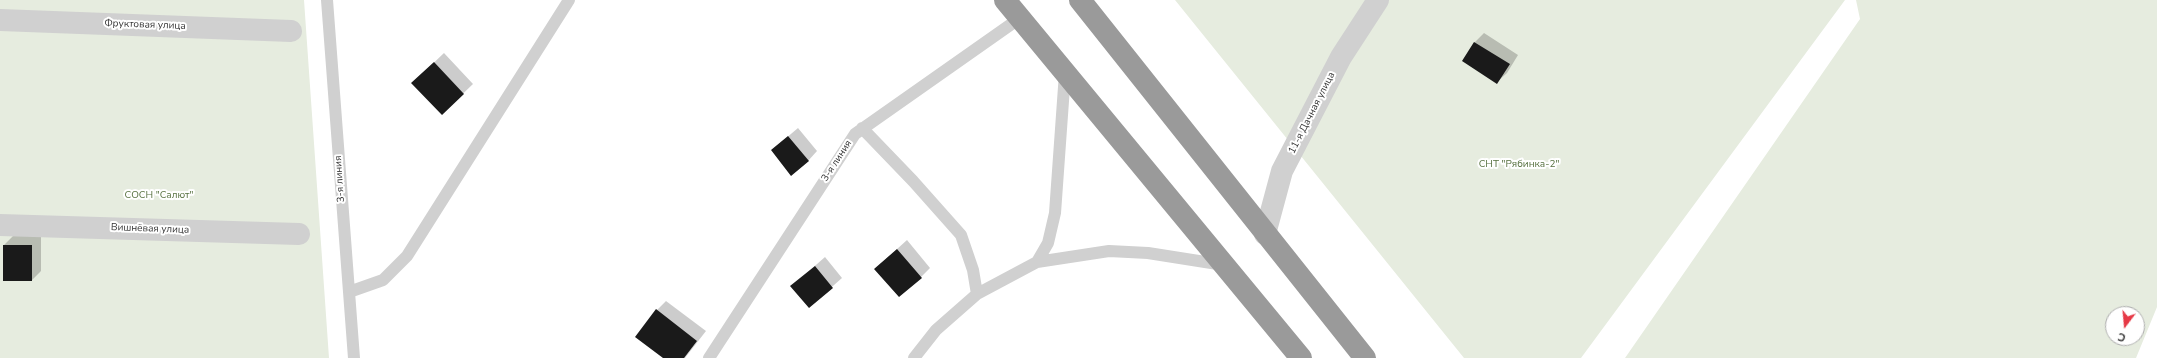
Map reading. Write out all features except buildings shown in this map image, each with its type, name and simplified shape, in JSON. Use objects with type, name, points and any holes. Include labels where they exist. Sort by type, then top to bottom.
[{"type":"highway","points":[[1005,0],[1301,358]]},
{"type":"highway","points":[[1080,0],[1265,234],[1366,358]]},
{"type":"street","name":"11-я Дачная улица","points":[[1265,234],[1282,171],[1341,57],[1378,0]]},
{"type":"street","name":"Фруктовая улица","points":[[0,20],[291,31]]},
{"type":"street","name":"Вишнёвая улица","points":[[0,225],[299,234]]},
{"type":"lane","name":"3-я линия","points":[[327,0],[354,358]]},
{"type":"lane","points":[[349,292],[383,280],[408,256],[569,0]]},
{"type":"lane","name":"3-я линия","points":[[709,358],[855,134],[1020,18]]},
{"type":"lane","points":[[1037,262],[1048,244],[1055,213],[1065,72]]},
{"type":"lane","points":[[862,128],[913,181],[961,235],[973,270],[977,294]]},
{"type":"lane","points":[[914,358],[936,330],[977,294],[1037,262],[1109,251],[1148,253],[1225,265]]},
{"type":"green space","name":"СОСН \"Салют\"","points":[[0,0],[304,0],[329,358],[0,358]]},
{"type":"green space","name":"СНТ \"Рябинка-2\"","points":[[1175,0],[1845,0],[1581,358],[1464,358]]},
{"type":"green space","points":[[1856,0],[2157,0],[2157,307],[2145,336],[2145,306],[2105,306],[2105,346],[2141,346],[2136,358],[1625,358],[1860,19]]}]
